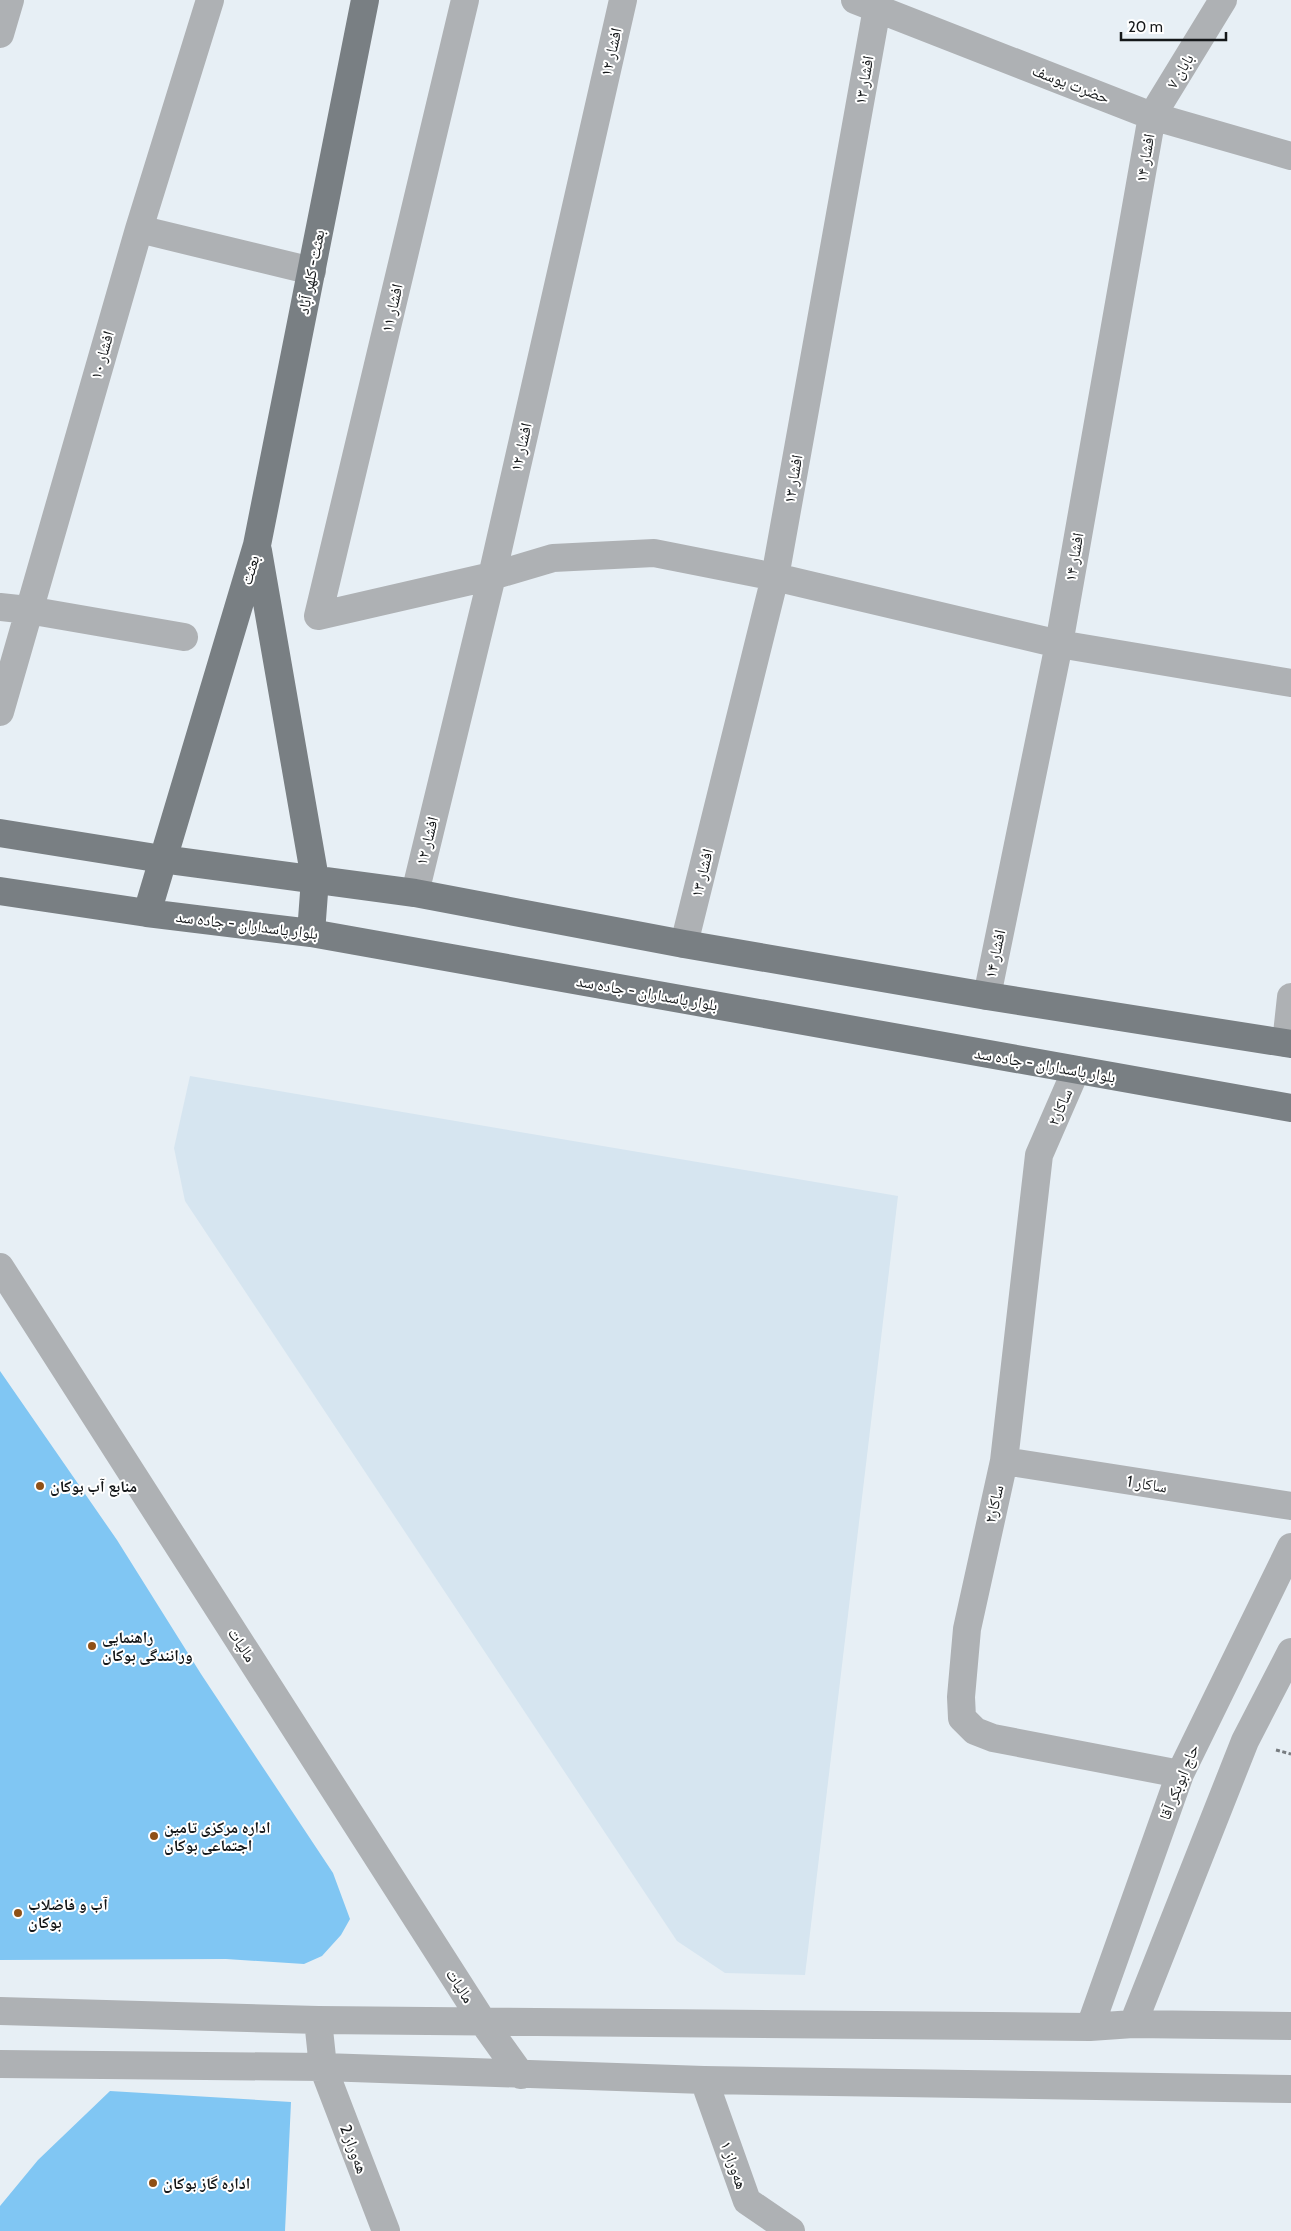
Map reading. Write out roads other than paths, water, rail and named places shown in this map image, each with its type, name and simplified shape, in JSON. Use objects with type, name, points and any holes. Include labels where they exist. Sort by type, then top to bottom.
[{"type":"main road","name":"بعثت- کلهر آباد","points":[[257,545],[365,0]]},
{"type":"main road","name":"بعثت","points":[[147,913],[257,545]]},
{"type":"main road","name":"بعثت","points":[[257,545],[315,879],[311,932]]},
{"type":"main road","points":[[0,833],[162,859],[415,893],[684,944],[987,996],[1288,1043]]},
{"type":"main road","name":"بلوار پاسداران - جاده سد","points":[[0,891],[147,913],[311,932],[1291,1108]]},
{"type":"street","points":[[0,34],[10,0]]},
{"type":"street","name":"افشار ۱۰","points":[[0,712],[139,229],[210,0]]},
{"type":"street","name":"افشار ۱۱","points":[[465,0],[318,616],[492,576]]},
{"type":"street","name":"افشار ۱۲","points":[[415,893],[492,576],[623,0]]},
{"type":"street","name":"بابان ۷","points":[[1152,116],[1223,0]]},
{"type":"street","name":"حضرت یوسف","points":[[866,4],[1152,116],[1291,156]]},
{"type":"street","name":"افشار ۱۳","points":[[684,944],[775,577],[866,4]]},
{"type":"street","name":"افشار ۱۴","points":[[987,996],[1059,644],[1152,116]]},
{"type":"street","points":[[139,229],[312,271]]},
{"type":"street","points":[[492,576],[553,558],[654,553],[775,577],[1059,644],[1291,683]]},
{"type":"street","points":[[0,607],[28,610],[184,637]]},
{"type":"street","points":[[1288,1043],[1291,997]]},
{"type":"street","name":"ساکار۲","points":[[1076,1070],[1039,1155],[1004,1461],[967,1628],[960,1697],[962,1718],[975,1731],[993,1738],[1180,1774]]},
{"type":"street","name":"مالیات","points":[[0,1268],[483,2022],[521,2075]]},
{"type":"street","name":"ساکار 1","points":[[1004,1461],[1291,1506]]},
{"type":"street","name":"حاج ابوبکر آقا","points":[[1090,2027],[1180,1774],[1291,1547]]},
{"type":"street","points":[[1133,2024],[1245,1741],[1291,1652]]},
{"type":"street","points":[[0,2011],[318,2020],[483,2022],[1090,2027],[1133,2024],[1291,2026]]},
{"type":"street","name":"هەوراز 2","points":[[318,2020],[323,2067],[386,2231]]},
{"type":"street","points":[[0,2064],[323,2067],[704,2080],[1291,2089]]},
{"type":"street","name":"هەوراز ۱","points":[[704,2080],[747,2202],[791,2231]]},
{"type":"place","name":"منابع آب بوکان","points":[[40,1486]]},
{"type":"place","name":"راهنمایی ورانندگی بوکان","points":[[92,1646]]},
{"type":"place","name":"اداره مرکزی تامین اجتماعی بوکان","points":[[154,1836]]},
{"type":"place","name":"آب و فاضلاب بوکان","points":[[18,1913]]},
{"type":"place","name":"اداره گاز بوکان","points":[[153,2183]]}]
